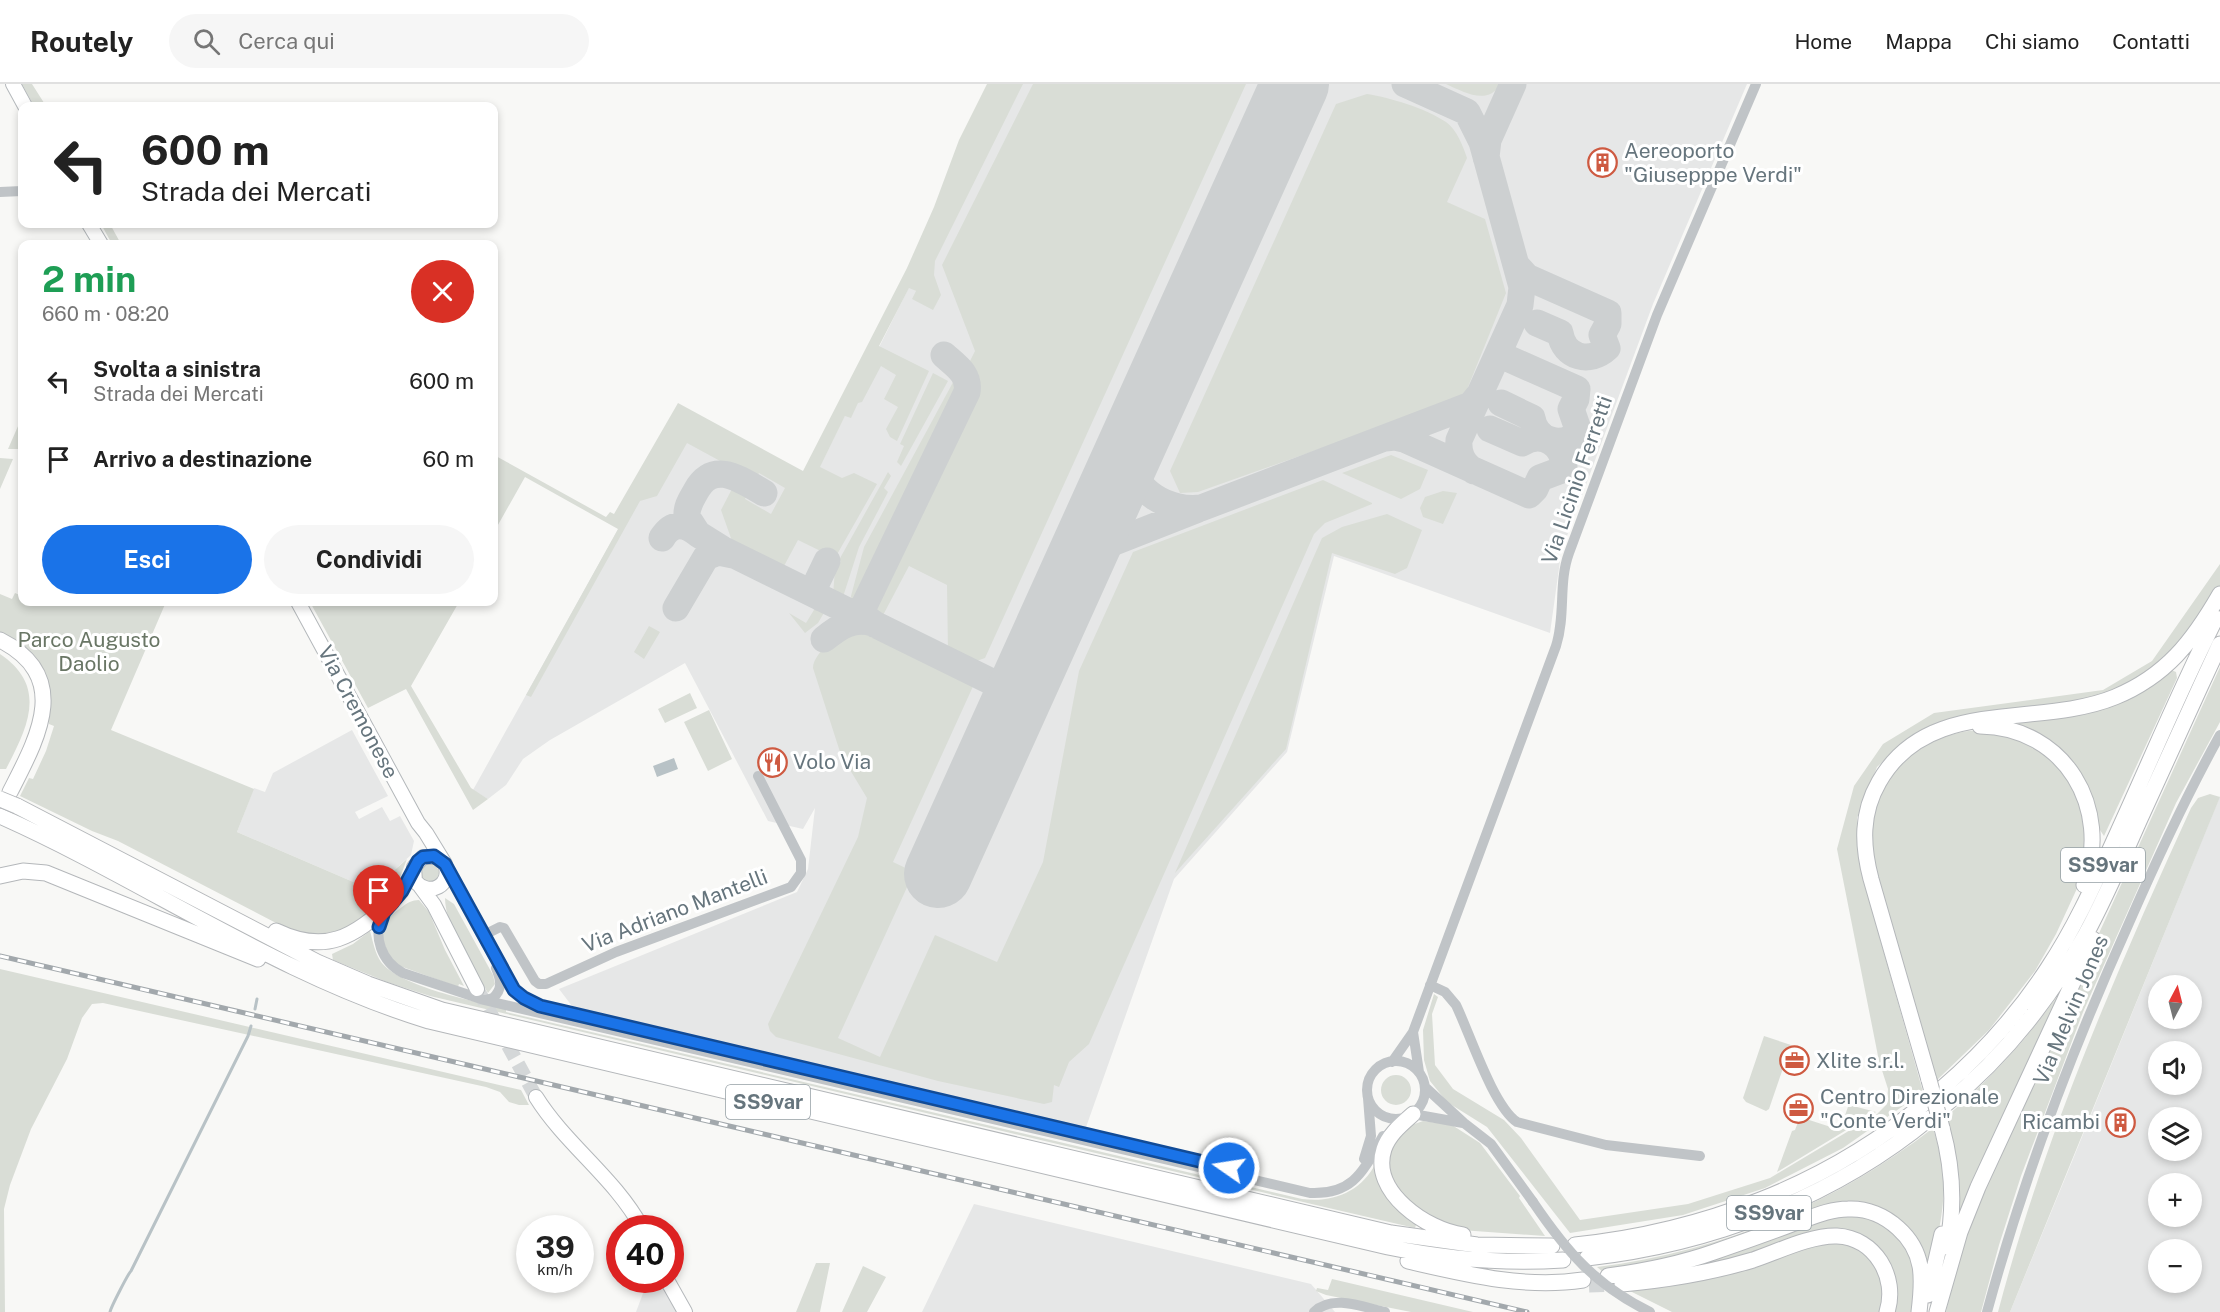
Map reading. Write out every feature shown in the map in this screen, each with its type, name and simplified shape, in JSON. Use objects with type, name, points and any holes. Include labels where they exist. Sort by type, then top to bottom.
[{"type":"highway","points":[[1936,1312],[1950,1231],[1951,1169],[1934,1085],[1870,879],[1864,850],[1864,828],[1875,790],[1895,759],[1927,735],[1981,719],[2080,707],[2102,702],[2128,691],[2157,673],[2182,651],[2200,628],[2220,594]]},
{"type":"highway","name":"SS9var","points":[[1934,1085],[1992,1040],[2041,978],[2065,940],[2087,899],[2220,610]]},
{"type":"highway","points":[[0,640],[18,652],[31,666],[40,684],[44,702],[38,734],[7,796]]},
{"type":"highway","name":"SS9var","points":[[1944,1106],[2001,1053],[2057,981],[2092,922],[2220,644]]},
{"type":"highway","points":[[0,649],[16,661],[27,675],[35,704],[29,733],[7,796]]},
{"type":"highway","points":[[1956,725],[2002,728],[2021,733],[2036,741],[2057,756],[2068,768],[2086,801],[2093,832],[2090,867],[2079,900],[2041,978]]},
{"type":"highway","name":"SS9var","points":[[7,796],[106,851],[337,971],[389,993],[453,1013],[1391,1233],[1477,1245],[1552,1246],[1450,1233],[1425,1223],[1409,1211],[1389,1186],[1383,1170],[1382,1158],[1391,1137],[1409,1116]]},
{"type":"highway","points":[[1936,1312],[1971,1202],[2136,846],[2143,812]]},
{"type":"highway","name":"SS9var","points":[[5,818],[325,982],[387,1008],[471,1032],[1297,1226],[1431,1255],[1496,1261],[1563,1260]]},
{"type":"highway","points":[[106,851],[161,873],[285,935],[309,942],[327,942],[346,937],[368,923],[391,903]]},
{"type":"highway","points":[[0,876],[29,870],[53,875],[279,967],[325,982]]},
{"type":"highway","name":"SS9var","points":[[1575,1245],[1671,1229],[1754,1203],[1794,1186],[1842,1160],[1888,1131],[1926,1102]]},
{"type":"highway","name":"SS9var","points":[[1587,1258],[1649,1249],[1691,1239],[1763,1215],[1852,1172],[1930,1118]]},
{"type":"highway","points":[[1920,1312],[1951,1202]]},
{"type":"highway","points":[[1887,1312],[1891,1294],[1890,1284],[1881,1261],[1860,1243],[1842,1237],[1817,1239],[1753,1260],[1701,1273],[1613,1280],[1684,1262],[1825,1212],[1852,1209],[1869,1212],[1886,1219],[1910,1241],[1922,1277],[1920,1312]]},
{"type":"highway","points":[[1297,1226],[1355,1247],[1458,1272],[1506,1280],[1586,1282]]},
{"type":"main road","points":[[14,84],[24,102]]},
{"type":"main road","name":"Via Cremonese","points":[[300,606],[418,823],[445,864],[447,872],[440,901],[444,925]]},
{"type":"main road","name":"Via Cremonese","points":[[418,823],[422,844],[413,874],[432,902],[481,994]]},
{"type":"main road","points":[[415,866],[423,857],[430,856],[437,857],[445,864]]},
{"type":"main road","points":[[418,884],[424,889],[431,890],[439,888],[444,882]]},
{"type":"main road","points":[[536,1096],[565,1135],[618,1192],[633,1215]]},
{"type":"main road","points":[[674,1293],[685,1312]]},
{"type":"street","name":"Via Licinio Ferretti","points":[[1413,1032],[1556,646],[1562,619],[1563,576],[1569,553],[1658,315],[1756,84]]},
{"type":"street","points":[[0,192],[18,191]]},
{"type":"street","name":"Via Melvin Jones","points":[[1987,1312],[2026,1180],[2085,1024],[2178,813],[2220,735]]},
{"type":"street","name":"Via Adriano Mantelli","points":[[484,935],[500,927],[504,928],[536,981],[539,984],[546,984],[632,946],[790,887],[801,873],[801,860],[758,776]]},
{"type":"street","points":[[445,864],[514,990],[528,1000],[546,1008],[1306,1186],[1318,1187],[1336,1183],[1348,1177],[1361,1163],[1369,1148],[1371,1136],[1367,1088],[1375,1070],[1392,1062],[1402,1062],[1419,1072]]},
{"type":"street","points":[[415,866],[402,891],[381,919],[378,935],[382,951],[391,966],[417,979],[1310,1193],[1331,1192],[1355,1180],[1368,1165],[1386,1132],[1396,1122],[1409,1116],[1423,1102],[1425,1087]]},
{"type":"street","points":[[474,916],[483,943],[500,980],[498,993],[491,999],[481,994]]},
{"type":"street","points":[[1430,986],[1445,992],[1456,1005],[1499,1101],[1516,1122],[1606,1145],[1700,1156]]},
{"type":"street","points":[[1392,1062],[1413,1032]]},
{"type":"street","points":[[1413,1032],[1419,1072],[1425,1087],[1491,1144],[1561,1242],[1584,1268],[1618,1294],[1650,1312]]},
{"type":"street","points":[[1368,1098],[1378,1113],[1386,1118],[1409,1116],[1464,1123]]},
{"type":"street","points":[[1319,1309],[1340,1303],[1385,1312]]},
{"type":"shaded area","points":[[1005,84],[1747,84],[1653,304],[1564,544],[1557,549],[1555,557],[1560,561],[1550,633],[1334,556],[1287,752],[1174,879],[1085,1130],[727,1046],[572,1006],[559,989],[797,892],[808,869],[815,808],[803,829],[768,821],[685,663],[550,740],[523,759],[506,785],[488,799],[473,790],[684,411],[813,480],[909,287],[916,291]]},
{"type":"shaded area","points":[[352,730],[388,796],[355,812],[359,819],[382,807],[390,821],[400,816],[414,841],[411,855],[372,890],[237,832],[254,788],[265,792],[273,773]]},
{"type":"shaded area","points":[[674,758],[678,769],[657,777],[653,766]]},
{"type":"shaded area","points":[[2220,796],[2220,1312],[2010,1312],[2071,1164]]},
{"type":"shaded area","points":[[974,1204],[1311,1284],[1335,1312],[922,1312]]},
{"type":"shaded area","points":[[643,1293],[668,1293],[678,1312],[636,1312]]},
{"type":"green space","points":[[22,84],[32,84],[43,102],[32,102]]},
{"type":"green space","points":[[987,84],[1023,84],[935,261],[934,275],[941,295],[933,310],[912,299],[916,291],[909,288],[879,346],[929,371],[897,441],[890,437],[886,429],[898,407],[884,399],[896,375],[881,366],[851,418],[845,416],[820,467],[842,478],[854,473],[877,484],[835,558],[798,540],[784,566],[732,541],[721,510],[734,485],[748,493],[745,499],[771,514],[785,488],[759,473],[755,480],[687,443],[657,496],[640,501],[531,697],[526,695],[618,529],[525,477],[498,525],[498,457],[606,517],[610,512],[614,514],[678,403],[803,471],[907,268],[934,207],[959,140]]},
{"type":"green space","points":[[1033,84],[1246,84],[985,658],[971,663],[948,652],[947,585],[909,566],[881,619],[870,613],[869,604],[971,393],[975,378],[966,369],[975,351],[942,265]]},
{"type":"green space","points":[[1446,84],[1501,84],[1495,91],[1482,96]]},
{"type":"green space","points":[[1367,94],[1408,104],[1446,122],[1456,134],[1467,158],[1447,202],[1485,219],[1506,293],[1466,392],[1446,404],[1198,492],[1180,493],[1170,471],[1336,104]]},
{"type":"green space","points":[[103,228],[112,228],[119,240],[110,240]]},
{"type":"green space","points":[[933,373],[948,381],[901,466],[897,462],[904,446],[900,444]]},
{"type":"green space","points":[[958,373],[963,383],[962,395],[859,608],[852,602],[851,596],[864,547]]},
{"type":"green space","points":[[18,426],[18,449],[8,449]]},
{"type":"green space","points":[[1391,455],[1428,470],[1420,489],[1401,499],[1342,473]]},
{"type":"green space","points":[[0,458],[13,459],[0,489]]},
{"type":"green space","points":[[888,472],[891,476],[884,488],[888,492],[859,547],[842,600],[833,595],[835,570]]},
{"type":"green space","points":[[1323,480],[1372,504],[1325,523],[1314,534],[1089,1044],[1069,1062],[1059,1087],[1054,1085],[1052,1102],[1044,1104],[938,1081],[776,1037],[770,1031],[768,1024],[858,837],[867,798],[841,755],[813,668],[814,661],[819,654],[832,641],[848,631],[863,628],[975,682],[893,862],[914,872],[838,1038],[880,1057],[935,935],[997,962],[1043,862],[1079,671],[1133,552]]},
{"type":"green space","points":[[1443,491],[1457,493],[1443,524],[1423,517],[1420,508],[1425,497]]},
{"type":"green space","points":[[1387,514],[1422,530],[1407,568],[1395,574],[1332,553],[1286,749],[1175,873],[1322,538],[1342,527]]},
{"type":"green space","points":[[2220,564],[2220,587],[2198,623],[2158,666],[2099,699],[1955,719],[1911,736],[1877,767],[1857,818],[1860,867],[1923,1092],[1843,1148],[1765,1188],[1683,1215],[1570,1233],[1487,1127],[1447,1102],[1430,1081],[1424,1060],[1423,1030],[1434,994],[1438,997],[1432,1014],[1435,1065],[1453,1089],[1504,1120],[1521,1138],[1580,1220],[1688,1204],[1770,1178],[1877,1114],[1887,1104],[1888,1089],[1879,1061],[1837,849],[1854,786],[1883,744],[1934,713],[2103,690],[2152,661]]},
{"type":"green space","name":"Parco Augusto Daolio","points":[[15,593],[18,594],[18,606],[164,606],[111,730],[254,789],[237,832],[372,890],[407,859],[392,889],[375,907],[344,928],[323,935],[306,934],[278,924],[118,841],[20,796],[29,778],[33,779],[54,726],[49,724],[50,695],[0,633],[0,594],[12,599]]},
{"type":"green space","points":[[817,605],[825,611],[818,623],[805,633],[789,613],[806,623]]},
{"type":"green space","points":[[312,606],[457,606],[411,686],[471,788],[488,799],[473,810],[406,689],[368,708]]},
{"type":"green space","points":[[649,626],[660,632],[644,659],[634,652]]},
{"type":"green space","points":[[0,654],[15,667],[25,680],[29,694],[26,723],[6,769],[0,769]]},
{"type":"green space","points":[[2220,667],[2220,722],[2176,803],[2083,1012],[2021,1176],[1981,1312],[1946,1312],[1954,1272],[1981,1193]]},
{"type":"green space","points":[[2171,670],[2176,672],[2177,678],[2104,836],[2098,827],[2087,789],[2011,721],[2027,719]]},
{"type":"green space","points":[[690,693],[697,708],[665,723],[658,709]]},
{"type":"green space","points":[[709,710],[732,759],[708,771],[684,722]]},
{"type":"green space","points":[[1982,730],[2012,735],[2052,758],[2077,790],[2088,836],[2080,882],[2056,934],[2035,971],[1989,1030],[1937,1080],[1876,871],[1872,825],[1876,805],[1884,787],[1909,757],[1943,737]]},
{"type":"green space","points":[[2210,794],[2220,797],[2010,1312],[1998,1312],[2037,1182],[2109,993],[2191,808],[2198,798]]},
{"type":"green space","points":[[430,864],[436,867],[439,873],[436,879],[430,882],[424,879],[421,873],[424,867]]},
{"type":"green space","points":[[445,898],[454,904],[493,975],[495,984],[488,993],[455,934],[446,909]]},
{"type":"green space","points":[[419,900],[429,912],[464,986],[459,984],[458,987],[400,966],[388,952],[383,939],[387,920],[406,904]]},
{"type":"green space","points":[[370,931],[381,962],[404,979],[439,992],[506,1009],[506,1012],[1302,1199],[1325,1199],[1345,1193],[1362,1181],[1376,1163],[1405,1216],[1416,1225],[1415,1228],[1333,1209],[430,996],[387,982],[333,960],[332,954],[353,944]]},
{"type":"green space","points":[[0,969],[521,1090],[529,1105],[509,1102],[500,1092],[486,1087],[103,1003],[92,1004],[82,1018],[67,1059],[31,1129],[10,1185],[4,1209],[5,1312],[0,1312]]},
{"type":"green space","points":[[2065,985],[1956,1231],[1958,1174],[1947,1116],[2010,1055]]},
{"type":"green space","points":[[1764,1036],[1791,1045],[1769,1109],[1766,1111],[1746,1102],[1743,1098]]},
{"type":"green space","points":[[1396,1075],[1407,1079],[1411,1090],[1407,1101],[1396,1105],[1385,1101],[1381,1090],[1385,1079]]},
{"type":"green space","points":[[1852,1095],[1860,1097],[1857,1107],[1876,1112],[1777,1172],[1792,1131],[1795,1130],[1800,1117],[1840,1130]]},
{"type":"green space","points":[[1423,1121],[1452,1125],[1480,1143],[1520,1196],[1519,1198],[1545,1236],[1461,1230],[1426,1217],[1399,1191],[1389,1170],[1390,1146],[1409,1126]]},
{"type":"green space","points":[[1933,1128],[1942,1167],[1943,1200],[1930,1271],[1870,1207],[1683,1256],[1603,1272],[1597,1267],[1688,1250],[1774,1220],[1856,1180]]},
{"type":"green space","points":[[1839,1214],[1875,1219],[1898,1235],[1913,1259],[1915,1303],[1912,1312],[1893,1312],[1865,1238],[1756,1254],[1657,1276]]},
{"type":"green space","points":[[1843,1242],[1867,1254],[1885,1284],[1881,1312],[1672,1312],[1626,1289],[1823,1244]]},
{"type":"green space","points":[[816,1263],[830,1263],[820,1312],[796,1312]]},
{"type":"green space","points":[[863,1266],[886,1277],[867,1312],[842,1312]]},
{"type":"green space","points":[[1332,1279],[1473,1312],[1411,1312],[1316,1291],[1317,1288],[1328,1290]]},
{"type":"waterway","points":[[255,1009],[257,999]]},
{"type":"waterway","points":[[110,1312],[251,1026]]},
{"type":"taxiway","points":[[1405,84],[1467,112],[1482,142],[1522,287],[1520,305],[1459,440],[1462,457],[1466,465],[1474,471]]},
{"type":"taxiway","points":[[1486,157],[1488,140],[1513,84]]},
{"type":"taxiway","points":[[1517,266],[1527,277],[1608,313],[1608,324],[1602,335],[1607,348],[1593,356],[1579,356],[1567,348],[1560,333],[1537,323]]},
{"type":"taxiway","points":[[1498,354],[1577,389],[1576,399],[1571,409],[1579,432],[1565,440],[1551,440],[1539,432],[1532,418],[1501,403]]},
{"type":"taxiway","points":[[874,624],[864,616],[862,610],[967,392],[964,375],[944,355]]},
{"type":"taxiway","points":[[1137,434],[1131,453],[1133,469],[1145,489],[1165,503],[1177,507],[1201,508],[1471,405],[1479,395]]},
{"type":"taxiway","points":[[1385,438],[1404,439],[1529,495],[1540,478],[1564,469],[1561,453],[1551,442],[1538,438],[1522,443],[1490,429]]},
{"type":"taxiway","points":[[764,493],[728,475],[711,476],[703,481],[696,491],[688,507],[687,517],[698,534],[722,549],[988,680],[1001,683],[1013,682],[1023,677],[1032,667]]},
{"type":"taxiway","points":[[1059,605],[1084,565],[1107,545],[1196,510]]},
{"type":"taxiway","points":[[662,538],[670,529],[678,526],[683,526],[698,534]]},
{"type":"taxiway","points":[[676,608],[706,557],[718,552],[733,555]]},
{"type":"taxiway","points":[[821,598],[815,586],[827,561]]},
{"type":"taxiway","points":[[824,639],[853,622],[873,623]]},
{"type":"runway","points":[[938,874],[1295,84]]},
{"type":"tunnel","points":[[478,990],[536,1097]]},
{"type":"tunnel","points":[[1589,1285],[1616,1284]]},
{"type":"railway","points":[[0,956],[1527,1312]]},
{"type":"place","name":"Aereoporto \"Giusepppe Verdi\"","points":[[1603,163]]},
{"type":"place","name":"Volo Via","points":[[772,762]]},
{"type":"place","name":"Xlite s.r.l.","points":[[1795,1061]]},
{"type":"place","name":"Centro Direzionale \"Conte Verdi\"","points":[[1799,1109]]},
{"type":"place","name":"Ricambi","points":[[2121,1122]]},
{"type":"route","points":[[379,927],[384,912],[402,891],[418,861],[423,857],[434,856],[445,864],[514,990],[520,996],[540,1006],[1229,1168]]}]
